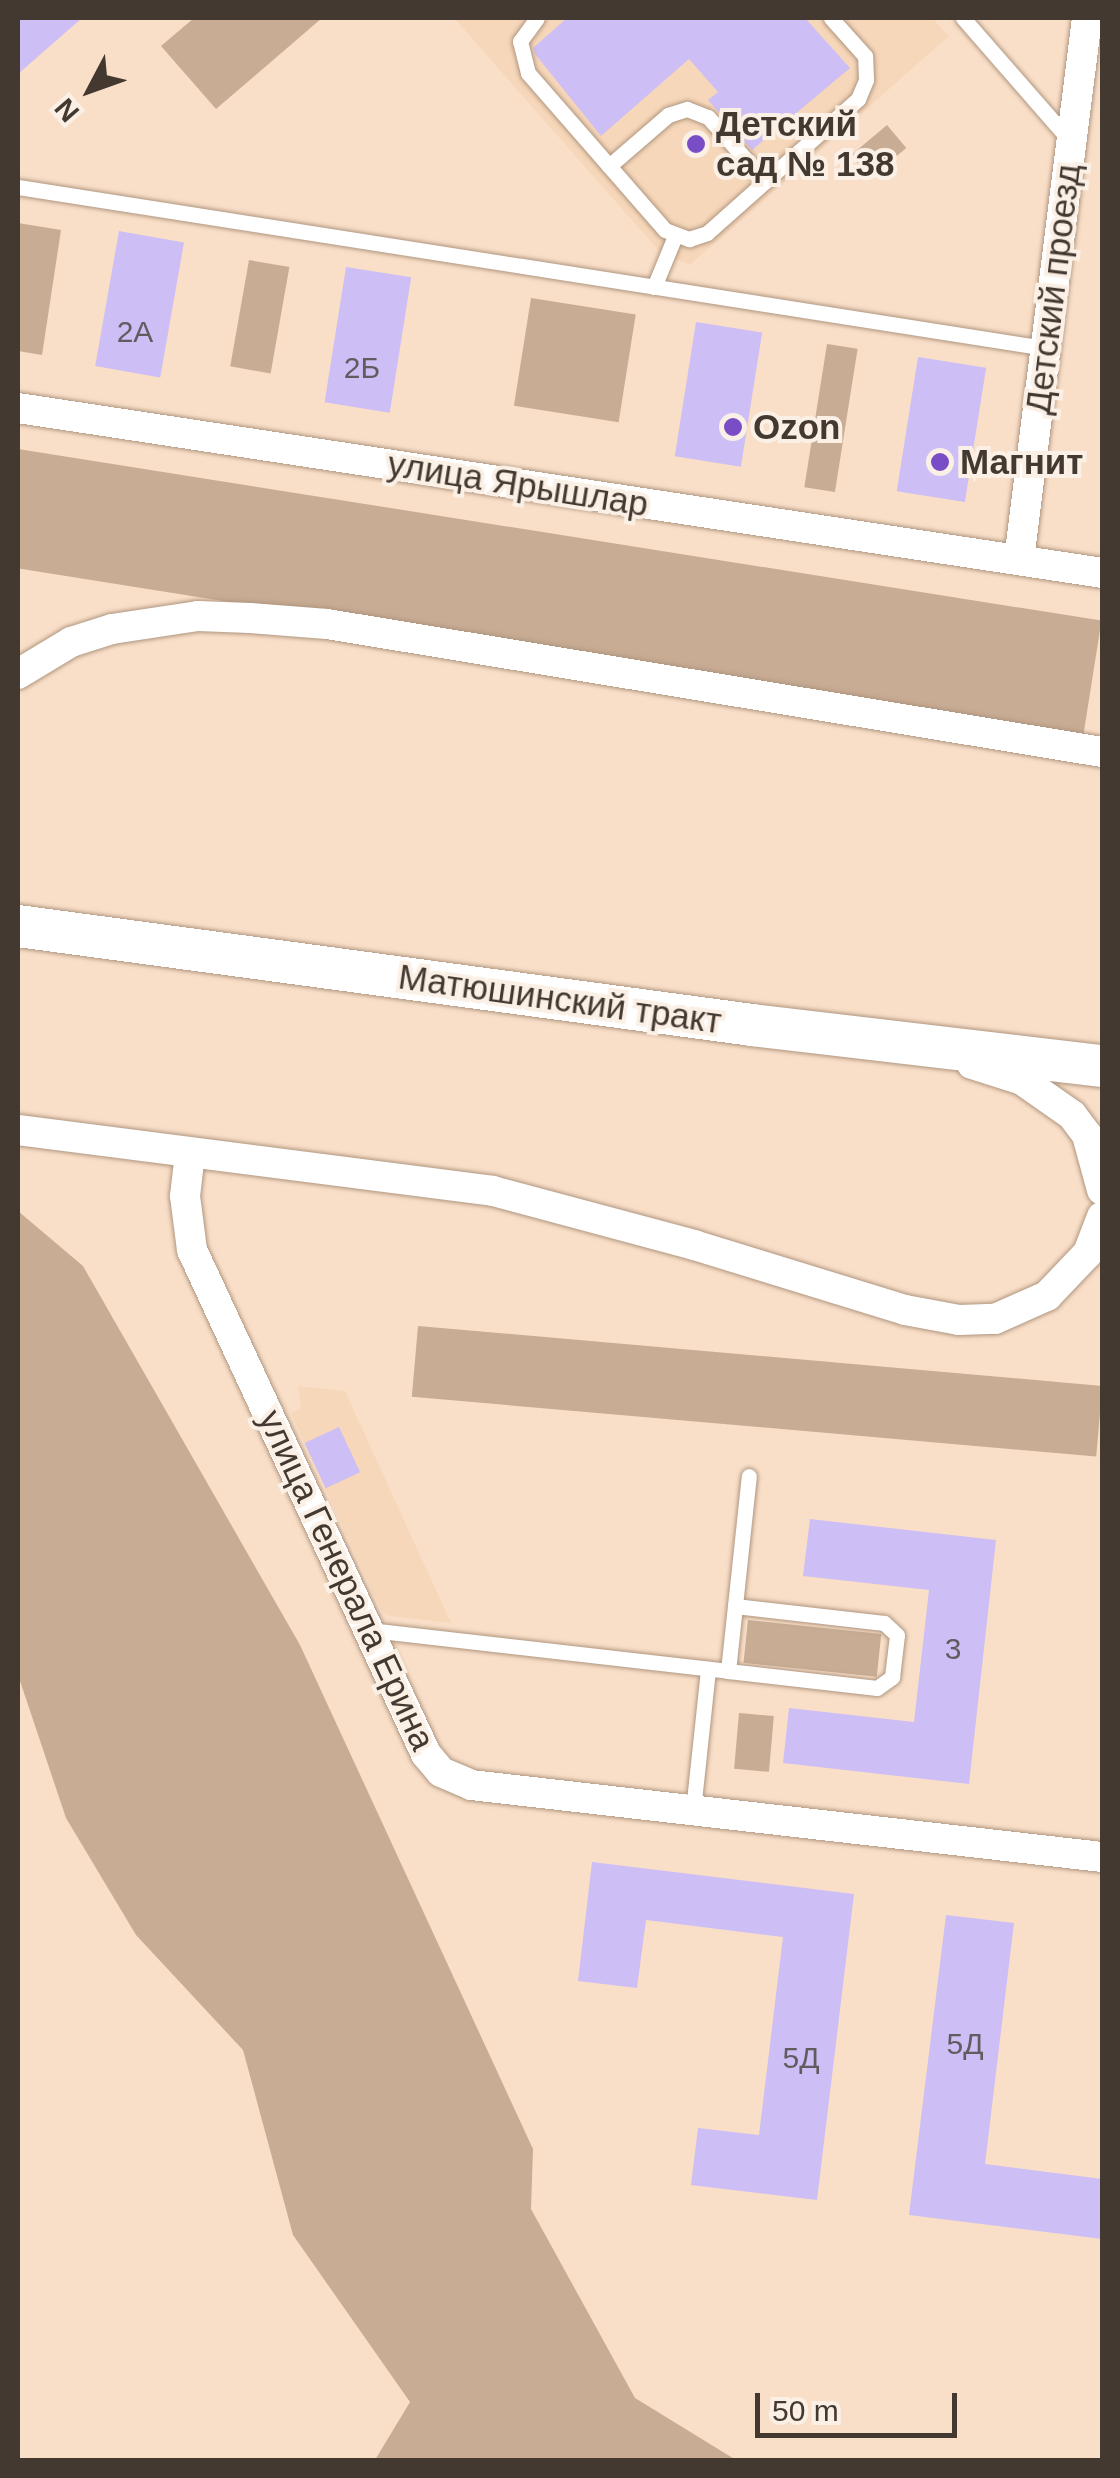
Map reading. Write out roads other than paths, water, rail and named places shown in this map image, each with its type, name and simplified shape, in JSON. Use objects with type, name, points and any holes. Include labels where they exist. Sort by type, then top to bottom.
[{"type":"main road","name":"Матюшинский тракт","points":[[18,926],[1102,1066]]},
{"type":"street","name":"Детский проезд","points":[[1019,560],[1087,18]]},
{"type":"street","name":"улица Ярышлар","points":[[18,408],[1102,573]]},
{"type":"street","points":[[18,674],[71,642],[112,629],[182,618],[250,618],[327,624],[1102,752]]},
{"type":"street","points":[[902,1042],[1022,1080],[1052,1097],[1087,1135],[1102,1190]]},
{"type":"street","points":[[18,1130],[393,1175],[492,1191],[694,1246],[905,1310],[959,1320],[995,1319],[1047,1296],[1088,1253],[1102,1216]]},
{"type":"street","name":"улица Генерала Ерина","points":[[190,1153],[185,1196],[192,1250],[426,1754],[451,1778],[471,1786],[1102,1857]]},
{"type":"lane","points":[[537,18],[521,35],[522,64],[675,236],[689,239],[707,233],[863,90],[865,56],[830,18]]},
{"type":"lane","points":[[963,18],[1071,142]]},
{"type":"lane","points":[[610,166],[668,115],[687,109],[708,117],[765,181]]},
{"type":"lane","points":[[18,187],[1046,348]]},
{"type":"lane","points":[[654,287],[675,236]]},
{"type":"lane","points":[[728,1671],[749,1476]]},
{"type":"lane","points":[[368,1630],[877,1688],[892,1677],[897,1635],[884,1622],[735,1606]]},
{"type":"lane","points":[[693,1810],[708,1669]]},
{"type":"place","name":"Детский сад № 138","points":[[696,144]]},
{"type":"place","name":"Ozon","points":[[733,427]]},
{"type":"place","name":"Магнит","points":[[940,462]]}]
